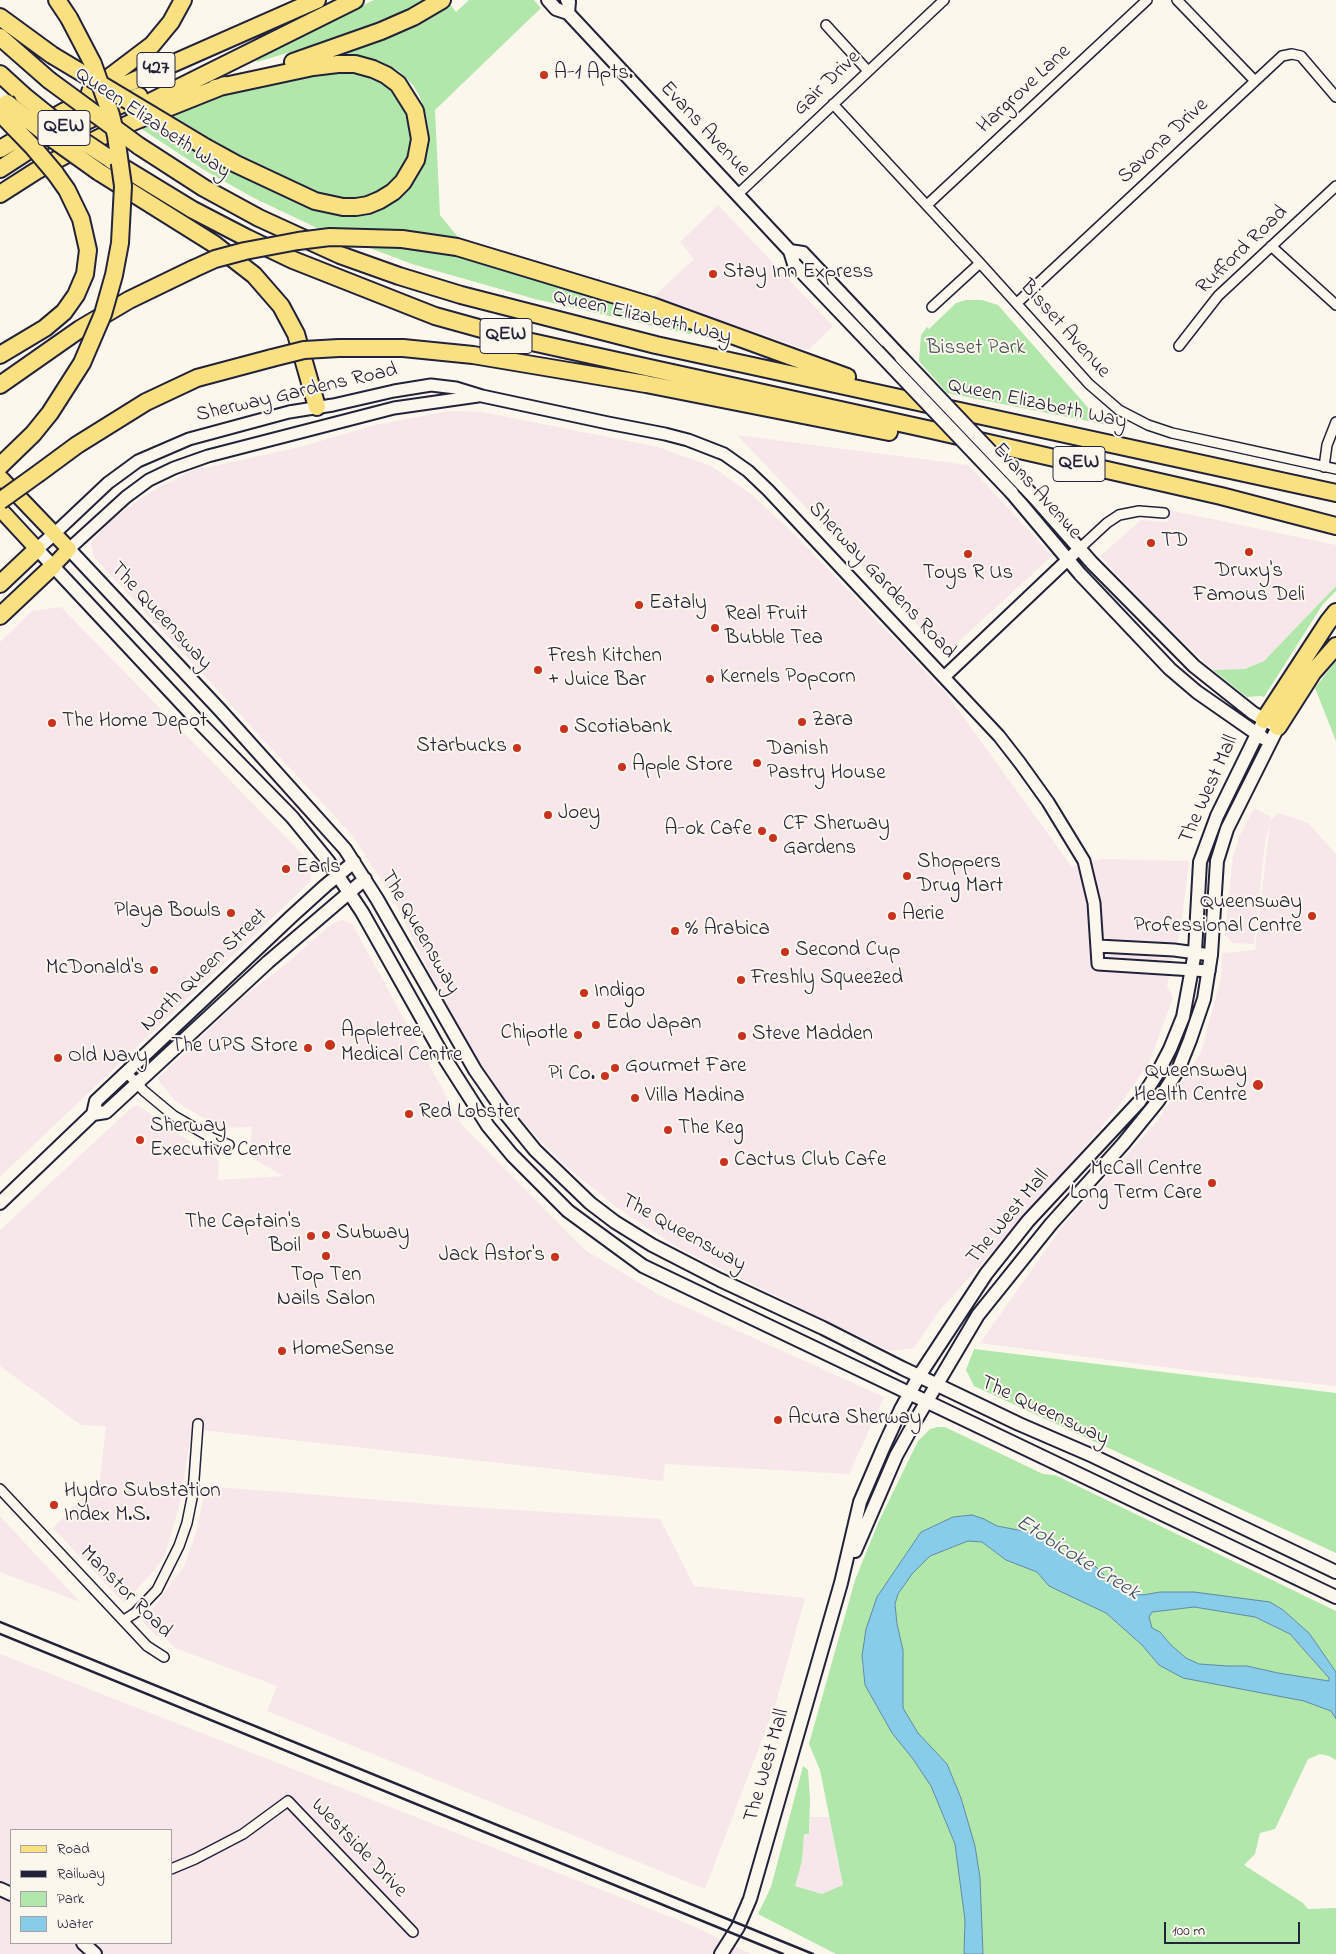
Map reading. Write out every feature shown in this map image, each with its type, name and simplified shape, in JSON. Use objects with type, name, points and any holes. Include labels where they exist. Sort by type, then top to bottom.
[{"type":"highway","points":[[0,466],[50,413],[82,363],[103,314],[114,275],[120,243],[122,186],[114,129],[93,64],[69,18],[57,0]]},
{"type":"highway","points":[[65,111],[152,45],[172,22],[183,0]]},
{"type":"highway","name":"427","points":[[0,149],[65,111],[317,0]]},
{"type":"highway","name":"427","points":[[0,186],[32,163],[72,139],[355,0]]},
{"type":"highway","points":[[0,194],[36,171],[82,146],[135,121],[215,88],[381,31],[413,17],[442,0]]},
{"type":"highway","points":[[0,17],[52,55],[206,148],[314,201],[343,207],[368,205],[393,192],[403,182],[416,160],[420,139],[415,111],[398,84],[386,75],[364,66],[338,64],[313,67],[215,88]]},
{"type":"highway","name":"Queen Elizabeth Way","points":[[0,37],[49,80],[138,146],[204,188],[258,218],[340,254],[399,276],[461,296],[656,345],[1336,492]]},
{"type":"highway","points":[[0,169],[40,143],[86,120],[240,52],[255,48]]},
{"type":"highway","name":"QEW","points":[[0,74],[65,129],[193,210],[293,260],[435,316],[518,339],[595,357],[936,431],[1221,496],[1336,526]]},
{"type":"highway","points":[[2,105],[99,172],[214,244],[254,275],[281,306],[296,334],[317,407]]},
{"type":"highway","points":[[0,355],[45,328],[64,312],[76,295],[85,274],[88,250],[81,218],[71,197],[55,173],[2,105]]},
{"type":"highway","points":[[0,385],[80,329],[129,300],[215,259],[245,251],[330,237],[402,239],[457,247],[652,306],[898,396]]},
{"type":"highway","points":[[0,501],[77,445],[146,402],[197,378],[304,350],[404,348],[473,355],[646,384],[894,433],[936,431]]},
{"type":"highway","points":[[0,584],[37,549]]},
{"type":"highway","points":[[0,616],[53,566]]},
{"type":"highway","points":[[1266,727],[1328,622],[1336,612]]},
{"type":"highway","points":[[1266,727],[1336,646]]},
{"type":"main road","name":"Evans Avenue","points":[[548,0],[556,9],[568,14],[790,251],[794,264],[1012,493],[1069,559],[1170,669],[1197,692],[1266,727]]},
{"type":"main road","points":[[568,0],[568,14]]},
{"type":"main road","name":"Evans Avenue","points":[[790,251],[803,253],[1034,497],[1092,563],[1194,666],[1266,727]]},
{"type":"main road","name":"The Queensway","points":[[0,477],[316,816],[354,862],[462,1049],[505,1113],[535,1150],[584,1197],[615,1222],[652,1246],[694,1267],[937,1385],[1336,1572]]},
{"type":"main road","name":"The Queensway","points":[[0,509],[196,719],[292,817],[328,861],[350,893],[432,1036],[488,1126],[512,1155],[551,1195],[594,1232],[643,1266],[926,1403],[1336,1597]]},
{"type":"main road","name":"Sherway Gardens Road","points":[[37,549],[54,534]]},
{"type":"main road","name":"Sherway Gardens Road","points":[[53,566],[69,549]]},
{"type":"main road","name":"The West Mall","points":[[841,1583],[896,1456],[978,1315],[1051,1224],[1123,1144],[1158,1101],[1178,1070],[1204,1000],[1211,955],[1217,861],[1227,829],[1270,742],[1266,727]]},
{"type":"main road","name":"The West Mall","points":[[721,1954],[738,1927],[750,1899],[841,1583],[860,1502],[884,1446],[919,1376],[992,1267],[1028,1221],[1139,1102],[1158,1074],[1183,1017],[1195,952],[1200,862],[1217,816],[1266,727]]},
{"type":"main road","name":"North Queen Street","points":[[0,1203],[93,1114],[96,1101],[286,921],[354,862]]},
{"type":"main road","name":"North Queen Street","points":[[93,1114],[106,1112],[268,962],[365,879]]},
{"type":"main road","points":[[432,1036],[442,1036],[452,1040],[462,1049]]},
{"type":"main road","points":[[84,1944],[95,1954]]},
{"type":"street","name":"Gair Drive","points":[[737,195],[944,0]]},
{"type":"street","name":"Hargrove Lane","points":[[927,205],[1147,0]]},
{"type":"street","points":[[1177,0],[1255,81]]},
{"type":"street","points":[[826,25],[868,71]]},
{"type":"street","name":"Savona Drive","points":[[1016,303],[1282,56],[1299,55],[1336,97]]},
{"type":"street","name":"Bisset Avenue","points":[[833,104],[1096,391],[1119,410],[1137,420],[1172,433],[1336,470]]},
{"type":"street","name":"Rufford Road","points":[[1179,346],[1218,296],[1336,186]]},
{"type":"street","points":[[1271,246],[1336,305]]},
{"type":"street","points":[[932,307],[980,263]]},
{"type":"street","name":"Sherway Gardens Road","points":[[54,534],[108,483],[138,462],[189,439],[242,423],[333,405],[394,390],[431,386],[456,388],[482,396],[666,434],[724,454],[768,490],[999,736],[1020,763],[1079,850],[1087,869],[1092,892],[1098,964],[1192,969]]},
{"type":"street","name":"Sherway Gardens Road","points":[[69,549],[126,497],[149,480],[174,468],[208,456],[394,408],[482,396]]},
{"type":"street","points":[[333,405],[338,424]]},
{"type":"street","points":[[317,407],[322,428]]},
{"type":"street","points":[[1324,467],[1327,445],[1336,422]]},
{"type":"street","points":[[944,677],[1107,523],[1119,515],[1139,511],[1164,513]]},
{"type":"street","points":[[1098,946],[1195,952],[1211,955]]},
{"type":"street","points":[[1192,969],[1209,971]]},
{"type":"street","points":[[127,1073],[174,1116],[212,1138],[229,1145]]},
{"type":"street","points":[[124,1620],[135,1612],[156,1590],[179,1546],[193,1493],[198,1424]]},
{"type":"street","name":"Manstor Road","points":[[0,1489],[147,1646],[164,1656]]},
{"type":"street","name":"Westside Drive","points":[[172,1868],[195,1859],[243,1834],[288,1801],[413,1932]]},
{"type":"shaded area","points":[[718,205],[833,326],[808,350],[652,298],[694,259],[680,242]]},
{"type":"shaded area","name":"CF Sherway Gardens","points":[[448,411],[482,412],[658,447],[711,466],[751,494],[796,536],[946,693],[1072,867],[1102,859],[1189,861],[1181,927],[1167,985],[1173,998],[1149,1063],[1119,1106],[1048,1190],[939,1311],[914,1348],[891,1351],[677,1247],[619,1209],[563,1164],[507,1106],[463,1039],[391,895],[352,835],[94,557],[91,543],[110,521],[149,493],[191,471],[300,447],[375,425]]},
{"type":"shaded area","points":[[737,435],[968,465],[1052,556],[945,654]]},
{"type":"shaded area","points":[[1169,510],[1336,545],[1336,586],[1264,661],[1245,669],[1213,670],[1152,612],[1100,556],[1141,520],[1167,522]]},
{"type":"shaded area","points":[[61,607],[312,864],[311,881],[0,1177],[0,642],[32,611]]},
{"type":"shaded area","name":"Queensway Health Centre","points":[[1254,808],[1271,817],[1270,820],[1279,813],[1308,823],[1336,854],[1336,1386],[1186,1370],[980,1343],[1064,1224],[1160,1118],[1201,1052],[1221,978],[1222,953],[1255,950],[1270,822],[1265,843],[1254,944],[1232,943],[1225,933],[1233,856],[1240,835]]},
{"type":"shaded area","points":[[343,920],[351,923],[355,929],[462,1125],[585,1250],[661,1296],[884,1397],[849,1474],[665,1464],[663,1481],[192,1429],[180,1503],[165,1555],[153,1572],[124,1603],[53,1528],[100,1479],[106,1426],[81,1425],[0,1366],[0,1230],[132,1107],[137,1105],[219,1161],[218,1180],[283,1176],[249,1156],[252,1127],[220,1128],[175,1101],[159,1081],[159,1077],[242,998],[287,963],[328,927]]},
{"type":"shaded area","points":[[206,1486],[468,1507],[660,1519],[694,1586],[805,1598],[776,1703],[705,1889],[267,1711],[277,1686],[175,1648],[161,1634],[157,1637],[141,1620],[154,1607],[184,1566],[195,1536]]},
{"type":"shaded area","points":[[0,1516],[80,1602],[0,1572]]},
{"type":"shaded area","points":[[0,1654],[691,1925],[751,1954],[0,1954]]},
{"type":"shaded area","points":[[810,1817],[829,1817],[843,1886],[823,1894],[795,1886],[802,1861],[804,1834],[809,1834]]},
{"type":"green space","points":[[374,0],[424,0],[381,22],[351,34],[257,62],[255,57]]},
{"type":"green space","points":[[469,0],[534,0],[541,8],[435,110],[440,215],[457,236],[534,275],[689,327],[692,333],[689,334],[535,299],[412,264],[317,228],[254,198],[204,170],[137,126],[153,120],[345,215],[410,185],[421,168],[427,150],[429,130],[420,97],[413,85],[399,71],[379,61],[356,56],[343,56],[342,50],[449,3],[456,12]]},
{"type":"green space","points":[[350,69],[383,80],[400,97],[413,125],[412,150],[394,183],[371,198],[347,202],[312,194],[254,164],[168,113],[227,92],[299,75]]},
{"type":"green space","name":"Bisset Park","points":[[966,300],[982,300],[998,305],[1098,419],[1108,425],[947,393],[919,361],[921,335],[927,327],[929,329],[956,303]]},
{"type":"green space","points":[[1336,586],[1336,591],[1323,604],[1264,697],[1247,697],[1213,670],[1245,669],[1264,661]]},
{"type":"green space","points":[[1336,661],[1336,741],[1315,688]]},
{"type":"green space","points":[[974,1349],[1336,1393],[1336,1553],[974,1386],[966,1370]]},
{"type":"green space","points":[[945,1427],[1043,1474],[1055,1475],[1336,1611],[1336,1672],[1309,1633],[1283,1610],[1160,1592],[1143,1595],[1126,1592],[1095,1566],[1069,1560],[1034,1533],[996,1526],[972,1515],[953,1517],[921,1532],[877,1597],[862,1656],[863,1670],[865,1685],[892,1733],[913,1759],[931,1786],[955,1844],[965,1920],[964,1954],[836,1954],[758,1914],[771,1887],[803,1766],[808,1770],[810,1799],[809,1834],[804,1834],[802,1861],[795,1886],[822,1894],[843,1885],[820,1770],[809,1744],[855,1580],[879,1521],[918,1441],[930,1429]]},
{"type":"green space","points":[[968,1541],[982,1542],[1006,1560],[1037,1572],[1049,1586],[1106,1613],[1142,1645],[1159,1665],[1183,1678],[1304,1701],[1331,1711],[1336,1719],[1336,1760],[1320,1754],[1308,1759],[1275,1829],[1260,1833],[1255,1854],[1244,1865],[1303,1903],[1308,1909],[1336,1908],[1336,1954],[983,1954],[980,1878],[975,1846],[961,1798],[947,1764],[918,1733],[903,1708],[903,1650],[895,1604],[898,1594],[912,1574],[930,1556]]},
{"type":"green space","points":[[1194,1607],[1255,1617],[1290,1634],[1329,1678],[1329,1681],[1247,1666],[1199,1664],[1186,1658],[1160,1632],[1152,1628],[1149,1617],[1152,1612]]},
{"type":"water","name":"Etobicoke Creek","points":[[972,1515],[997,1526],[1034,1533],[1069,1560],[1095,1566],[1126,1592],[1143,1595],[1160,1592],[1194,1592],[1270,1602],[1283,1610],[1309,1633],[1336,1672],[1336,1719],[1331,1711],[1304,1701],[1183,1678],[1159,1665],[1142,1645],[1106,1613],[1049,1586],[1037,1572],[1006,1560],[982,1542],[968,1541],[930,1556],[912,1574],[898,1594],[895,1604],[903,1650],[903,1708],[918,1733],[947,1764],[961,1798],[975,1846],[980,1878],[983,1954],[964,1954],[965,1920],[955,1844],[931,1786],[913,1759],[892,1733],[865,1685],[862,1656],[866,1629],[877,1597],[921,1532],[953,1517]],"holes":[[[1194,1607],[1255,1617],[1290,1634],[1329,1678],[1329,1681],[1247,1666],[1199,1664],[1186,1658],[1160,1632],[1152,1628],[1149,1617],[1152,1612]]]},
{"type":"railway","points":[[0,1622],[813,1954]]},
{"type":"railway","points":[[0,1634],[783,1954]]},
{"type":"place","name":"A-1 Apts.","points":[[544,75]]},
{"type":"place","name":"Stay Inn Express","points":[[713,274]]},
{"type":"place","name":"TD","points":[[1151,543]]},
{"type":"place","name":"Druxy's Famous Deli","points":[[1249,552]]},
{"type":"place","name":"Toys R Us","points":[[968,554]]},
{"type":"place","name":"Eataly","points":[[639,605]]},
{"type":"place","name":"Real Fruit Bubble Tea","points":[[715,628]]},
{"type":"place","name":"Fresh Kitchen + Juice Bar","points":[[538,670]]},
{"type":"place","name":"Kernels Popcorn","points":[[710,679]]},
{"type":"place","name":"Zara","points":[[802,722]]},
{"type":"place","name":"The Home Depot","points":[[52,723]]},
{"type":"place","name":"Scotiabank","points":[[564,729]]},
{"type":"place","name":"Starbucks","points":[[517,748]]},
{"type":"place","name":"Danish Pastry House","points":[[757,763]]},
{"type":"place","name":"Apple Store","points":[[622,767]]},
{"type":"place","name":"Joey","points":[[548,815]]},
{"type":"place","name":"A-ok Cafe","points":[[762,831]]},
{"type":"place","name":"CF Sherway Gardens","points":[[773,838]]},
{"type":"place","name":"Earls","points":[[286,869]]},
{"type":"place","name":"Shoppers Drug Mart","points":[[907,876]]},
{"type":"place","name":"Playa Bowls","points":[[231,913]]},
{"type":"place","name":"Aerie","points":[[892,916]]},
{"type":"place","name":"Queensway Professional Centre","points":[[1312,916]]},
{"type":"place","name":"% Arabica","points":[[675,931]]},
{"type":"place","name":"Second Cup","points":[[785,952]]},
{"type":"place","name":"McDonald's","points":[[154,970]]},
{"type":"place","name":"Freshly Squeezed","points":[[741,980]]},
{"type":"place","name":"Indigo","points":[[584,993]]},
{"type":"place","name":"Edo Japan","points":[[596,1025]]},
{"type":"place","name":"Chipotle","points":[[578,1035]]},
{"type":"place","name":"Steve Madden","points":[[742,1036]]},
{"type":"place","name":"Appletree Medical Centre","points":[[330,1045]]},
{"type":"place","name":"The UPS Store","points":[[308,1048]]},
{"type":"place","name":"Old Navy","points":[[58,1058]]},
{"type":"place","name":"Gourmet Fare","points":[[615,1068]]},
{"type":"place","name":"Pi Co.","points":[[605,1076]]},
{"type":"place","name":"Queensway Health Centre","points":[[1258,1085]]},
{"type":"place","name":"Villa Madina","points":[[635,1098]]},
{"type":"place","name":"Red Lobster","points":[[409,1114]]},
{"type":"place","name":"The Keg","points":[[668,1130]]},
{"type":"place","name":"Sherway Executive Centre","points":[[140,1140]]},
{"type":"place","name":"Cactus Club Cafe","points":[[724,1162]]},
{"type":"place","name":"McCall Centre Long Term Care","points":[[1212,1183]]},
{"type":"place","name":"Subway","points":[[326,1235]]},
{"type":"place","name":"The Captain's Boil","points":[[311,1236]]},
{"type":"place","name":"Top Ten Nails Salon","points":[[326,1256]]},
{"type":"place","name":"Jack Astor's","points":[[555,1257]]},
{"type":"place","name":"HomeSense","points":[[282,1351]]},
{"type":"place","name":"Acura Sherway","points":[[778,1420]]},
{"type":"place","name":"Hydro Substation Index M.S.","points":[[54,1505]]}]
